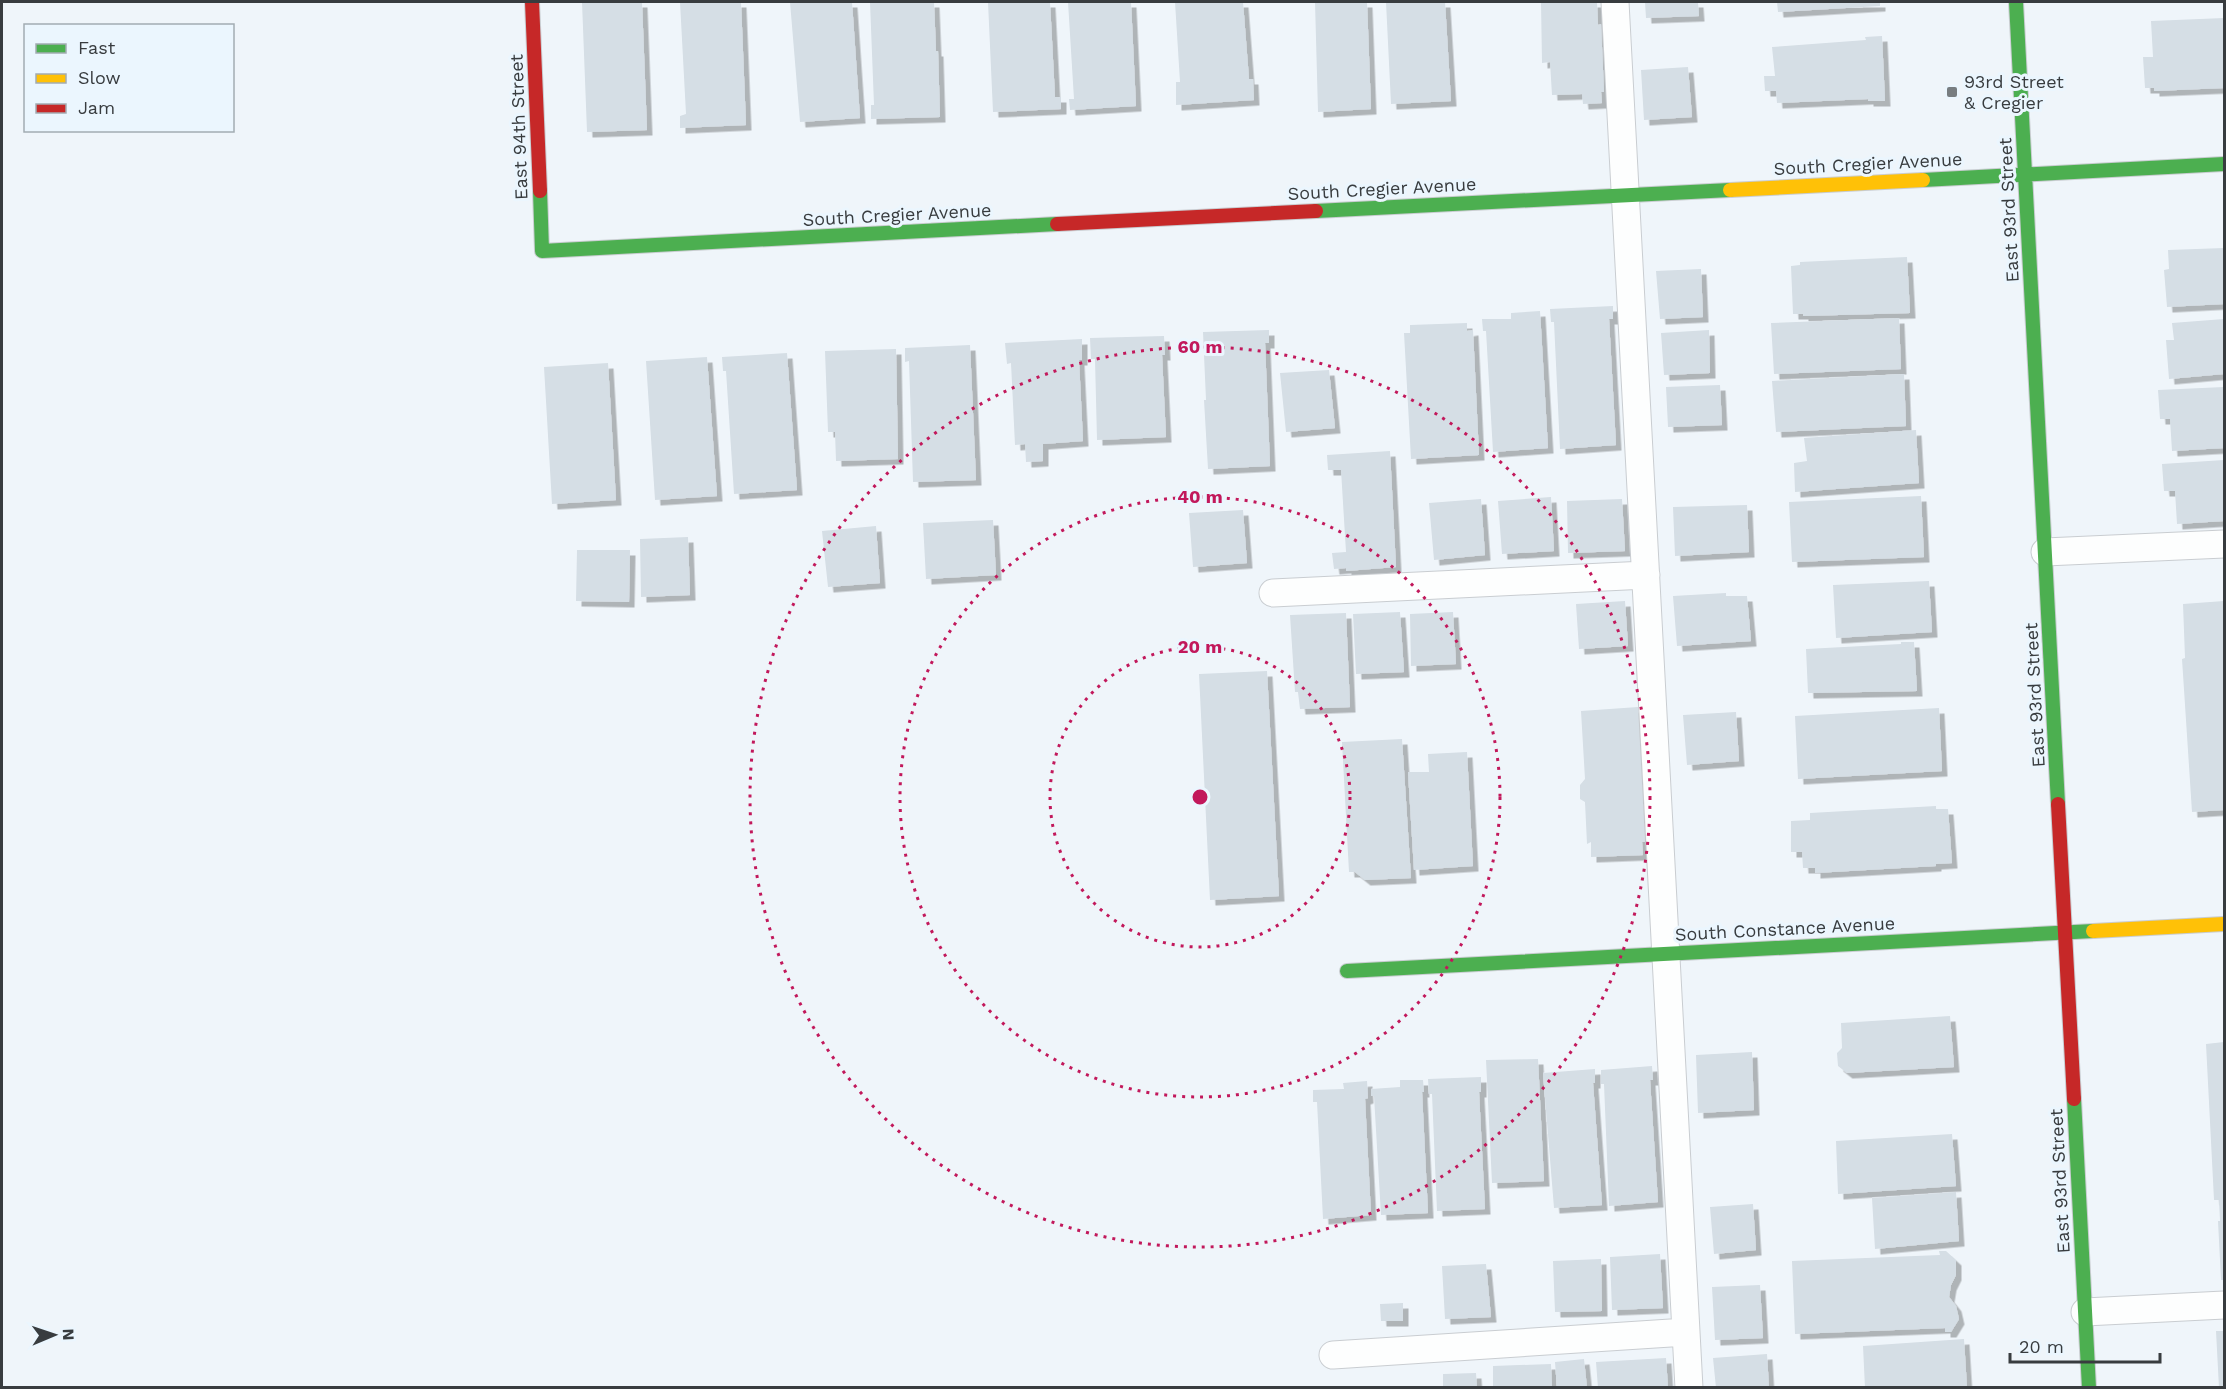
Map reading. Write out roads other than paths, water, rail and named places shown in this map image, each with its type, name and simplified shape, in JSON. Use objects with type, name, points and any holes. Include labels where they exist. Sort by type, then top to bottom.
[{"type":"street","name":"East 94th Street","points":[[532,2],[542,251]]},
{"type":"street","name":"East 93rd Street","points":[[2016,2],[2089,1388]]},
{"type":"street","name":"South Cregier Avenue","points":[[542,251],[2224,164]]},
{"type":"street","name":"South Constance Avenue","points":[[1347,970],[2224,924]]},
{"type":"lane","points":[[1615,2],[1689,1388]]},
{"type":"lane","points":[[2045,552],[2224,544]]},
{"type":"lane","points":[[1273,594],[1646,575]]},
{"type":"lane","points":[[2085,1312],[2224,1305]]},
{"type":"lane","points":[[1333,1355],[1686,1332]]},
{"type":"place","name":"93rd Street & Cregier","points":[[1952,92]]}]
